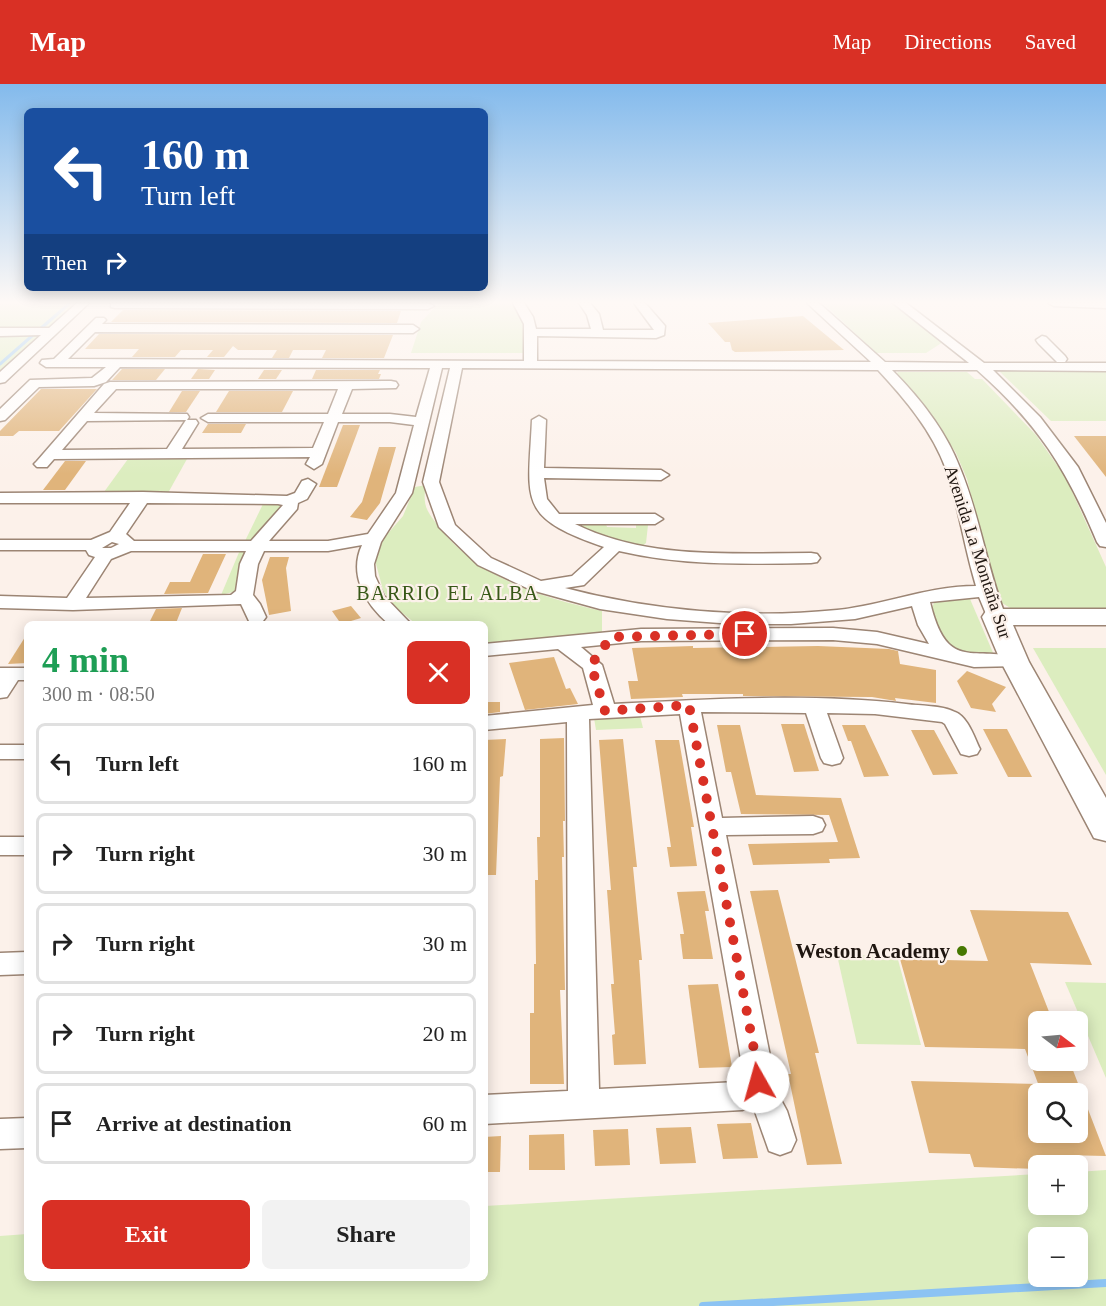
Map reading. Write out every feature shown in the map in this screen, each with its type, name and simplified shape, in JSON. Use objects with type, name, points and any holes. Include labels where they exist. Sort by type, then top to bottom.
[{"type":"street","points":[[0,379],[21,360]]},
{"type":"street","points":[[71,360],[117,363],[231,364],[275,360]]},
{"type":"street","points":[[429,360],[436,364],[457,364],[530,361],[974,362],[1031,360]]},
{"type":"street","points":[[521,360],[530,361]]},
{"type":"street","points":[[971,360],[1028,413],[1054,443],[1080,484],[1106,542]]},
{"type":"street","name":"Avenida La Montaña Sur","points":[[875,362],[922,414],[946,453],[958,483],[995,614],[1015,662],[1106,829]]},
{"type":"street","points":[[974,362],[1106,367]]},
{"type":"street","points":[[0,417],[35,383],[94,382],[101,379],[117,363]]},
{"type":"street","points":[[171,454],[231,364]]},
{"type":"street","points":[[390,621],[369,586],[364,567],[375,538],[395,511],[407,482],[436,364]]},
{"type":"street","points":[[457,364],[431,482],[438,511],[462,542],[491,564],[539,586],[583,601],[673,615],[816,617],[862,613],[957,591],[995,614],[1106,635]]},
{"type":"street","points":[[347,384],[316,459],[171,454],[46,460],[109,387],[115,385],[218,383],[347,384],[391,385]]},
{"type":"street","points":[[83,417],[199,413],[333,418],[424,418]]},
{"type":"street","points":[[539,420],[538,491],[541,505],[555,519],[572,530],[615,546],[651,555],[679,558],[810,558]]},
{"type":"street","points":[[538,473],[661,475]]},
{"type":"street","points":[[407,482],[431,482]]},
{"type":"street","points":[[0,498],[143,497],[289,501],[301,496],[308,484]]},
{"type":"street","points":[[0,545],[115,552],[143,497]]},
{"type":"street","points":[[243,596],[249,564],[257,546],[263,536],[290,508],[289,501]]},
{"type":"street","points":[[555,519],[655,519]]},
{"type":"street","points":[[121,542],[328,546],[375,538]]},
{"type":"street","points":[[328,546],[367,555]]},
{"type":"street","points":[[539,586],[578,580],[615,546]]},
{"type":"street","points":[[73,604],[100,550]]},
{"type":"street","points":[[578,580],[583,601]]},
{"type":"street","points":[[0,602],[73,604],[226,602],[243,596]]},
{"type":"street","points":[[243,596],[251,604],[256,617]]},
{"type":"street","points":[[922,598],[920,601],[930,632],[939,646],[953,657]]},
{"type":"street","points":[[995,614],[1106,617]]},
{"type":"street","points":[[488,650],[611,637],[723,634],[848,635],[894,641],[974,661],[1015,662]]},
{"type":"street","points":[[591,665],[611,637]]},
{"type":"street","points":[[562,642],[591,665],[605,711]]},
{"type":"street","points":[[0,692],[13,674]]},
{"type":"street","points":[[689,705],[758,1071],[756,1087],[772,1110],[780,1140]]},
{"type":"street","points":[[488,723],[689,705],[875,706],[947,716],[954,720],[969,749]]},
{"type":"street","points":[[814,705],[832,758]]},
{"type":"street","points":[[578,714],[584,1104]]},
{"type":"street","points":[[0,752],[24,752]]},
{"type":"street","points":[[712,827],[813,825]]},
{"type":"street","points":[[0,846],[24,846]]},
{"type":"street","points":[[0,964],[24,963]]},
{"type":"street","points":[[488,1110],[742,1095],[756,1087]]},
{"type":"street","points":[[0,1134],[24,1133]]},
{"type":"green space","points":[[0,360],[22,360],[0,380]]},
{"type":"green space","points":[[1003,370],[1106,371],[1106,421],[1051,421],[1000,372]]},
{"type":"green space","points":[[898,372],[967,372],[975,379],[982,379],[1036,435],[1066,478],[1106,567],[1106,609],[1012,609],[1002,603],[982,541],[967,479],[956,453],[930,413],[896,374]]},
{"type":"green space","points":[[128,459],[187,459],[168,493],[104,492]]},
{"type":"green space","points":[[426,485],[425,503],[429,512],[455,545],[472,560],[492,573],[534,592],[602,611],[602,632],[490,643],[488,643],[488,621],[412,621],[390,603],[383,590],[376,556],[384,538],[403,516],[415,487]]},
{"type":"green space","points":[[263,504],[280,504],[282,507],[251,541],[245,541]]},
{"type":"green space","points":[[605,522],[607,527],[636,528],[636,522],[648,525],[646,543],[641,547],[607,538],[578,526],[577,523]]},
{"type":"green space","points":[[240,550],[248,550],[237,591],[221,595]]},
{"type":"green space","points":[[940,599],[970,599],[994,655],[969,653],[947,641],[931,610],[934,603]]},
{"type":"green space","points":[[1033,648],[1106,648],[1106,775]]},
{"type":"green space","points":[[640,716],[643,728],[596,730],[594,718]]},
{"type":"green space","points":[[837,955],[897,956],[921,1045],[857,1044]]},
{"type":"green space","points":[[1065,982],[1106,983],[1106,1078],[1088,1036],[1088,1011],[1077,1011]]},
{"type":"green space","points":[[1106,1170],[1106,1306],[0,1306],[0,1236],[24,1234],[24,1281],[488,1281],[488,1206],[1028,1175],[1028,1215],[1088,1215],[1088,1171]]},
{"type":"building","points":[[122,369],[165,369],[156,380],[112,380]]},
{"type":"building","points":[[198,369],[215,370],[209,379],[191,379]]},
{"type":"building","points":[[264,370],[282,370],[276,379],[258,379]]},
{"type":"building","points":[[316,370],[380,370],[378,374],[381,374],[379,379],[312,379]]},
{"type":"building","points":[[41,389],[97,389],[59,431],[19,431],[13,436],[0,436],[0,431]]},
{"type":"building","points":[[182,391],[200,391],[186,412],[169,412]]},
{"type":"building","points":[[229,391],[293,391],[282,412],[216,412]]},
{"type":"building","points":[[208,424],[246,424],[241,433],[202,433]]},
{"type":"building","points":[[343,425],[360,425],[337,487],[319,487]]},
{"type":"building","points":[[1074,436],[1106,436],[1106,477]]},
{"type":"building","points":[[379,447],[396,447],[380,503],[367,520],[350,517],[362,502]]},
{"type":"building","points":[[65,461],[86,461],[65,490],[43,490]]},
{"type":"building","points":[[203,554],[226,554],[208,593],[164,594],[170,582],[190,582]]},
{"type":"building","points":[[270,557],[289,557],[286,568],[291,611],[269,615],[262,580]]},
{"type":"building","points":[[351,606],[361,618],[339,621],[332,611]]},
{"type":"building","points":[[182,608],[177,621],[150,621],[156,609]]},
{"type":"building","points":[[24,639],[24,663],[8,664]]},
{"type":"building","points":[[693,646],[693,648],[818,646],[898,651],[900,664],[936,670],[936,703],[895,698],[896,701],[872,697],[743,696],[743,694],[682,694],[683,697],[631,699],[628,681],[638,681],[632,648]]},
{"type":"building","points":[[554,657],[566,689],[570,688],[578,704],[525,710],[509,663]]},
{"type":"building","points":[[967,671],[1006,687],[992,704],[996,712],[971,708],[957,681]]},
{"type":"building","points":[[488,702],[500,702],[500,712],[488,714]]},
{"type":"building","points":[[781,724],[804,724],[819,771],[794,772]]},
{"type":"building","points":[[717,725],[740,725],[756,795],[841,798],[860,858],[829,859],[830,863],[753,865],[748,844],[838,842],[829,815],[741,814],[731,772],[726,772]]},
{"type":"building","points":[[842,725],[865,725],[889,776],[864,777],[851,741],[848,741]]},
{"type":"building","points":[[983,729],[1007,729],[1032,777],[1008,777]]},
{"type":"building","points":[[911,730],[934,730],[958,774],[933,775]]},
{"type":"building","points":[[564,738],[565,821],[563,821],[564,857],[562,857],[565,990],[560,990],[564,1084],[530,1084],[530,1013],[534,1013],[534,964],[536,964],[535,880],[538,880],[537,837],[540,837],[540,739]]},
{"type":"building","points":[[506,739],[503,776],[500,777],[496,875],[488,875],[488,740]]},
{"type":"building","points":[[623,739],[637,867],[633,867],[642,960],[639,960],[646,1064],[614,1065],[612,1035],[615,1034],[611,984],[614,984],[607,890],[611,890],[599,740]]},
{"type":"building","points":[[655,740],[679,740],[694,827],[691,827],[697,866],[670,867],[667,847],[671,847]]},
{"type":"building","points":[[778,890],[819,1053],[815,1053],[842,1164],[807,1165],[788,1074],[791,1074],[750,891]]},
{"type":"building","points":[[705,891],[709,911],[705,911],[713,959],[683,959],[680,934],[684,934],[677,892]]},
{"type":"building","points":[[970,910],[1068,912],[1092,965],[1030,963],[1049,1011],[1028,1011],[1028,1057],[1025,1049],[925,1047],[900,959],[988,961]]},
{"type":"building","points":[[718,984],[732,1067],[699,1068],[688,985]]},
{"type":"building","points":[[1033,1071],[1073,1071],[1078,1083],[1038,1083]]},
{"type":"building","points":[[911,1081],[1028,1084],[1028,1143],[1088,1143],[1088,1109],[1106,1156],[1028,1155],[1028,1169],[974,1167],[970,1154],[929,1153]]},
{"type":"building","points":[[751,1123],[758,1158],[723,1159],[717,1124]]},
{"type":"building","points":[[691,1127],[696,1163],[660,1164],[656,1128]]},
{"type":"building","points":[[628,1129],[630,1165],[595,1166],[593,1130]]},
{"type":"building","points":[[564,1134],[565,1170],[529,1170],[529,1135]]},
{"type":"building","points":[[501,1136],[500,1172],[488,1172],[488,1137]]},
{"type":"waterway","points":[[0,364],[5,360]]},
{"type":"waterway","points":[[703,1306],[1106,1283]]},
{"type":"place","name":"Weston Academy","points":[[962,951]]},
{"type":"district","name":"BARRIO EL ALBA","points":[[448,593]]},
{"type":"route","points":[[745,634],[611,637],[591,665],[605,711],[689,705],[758,1071],[758,1082]]}]
